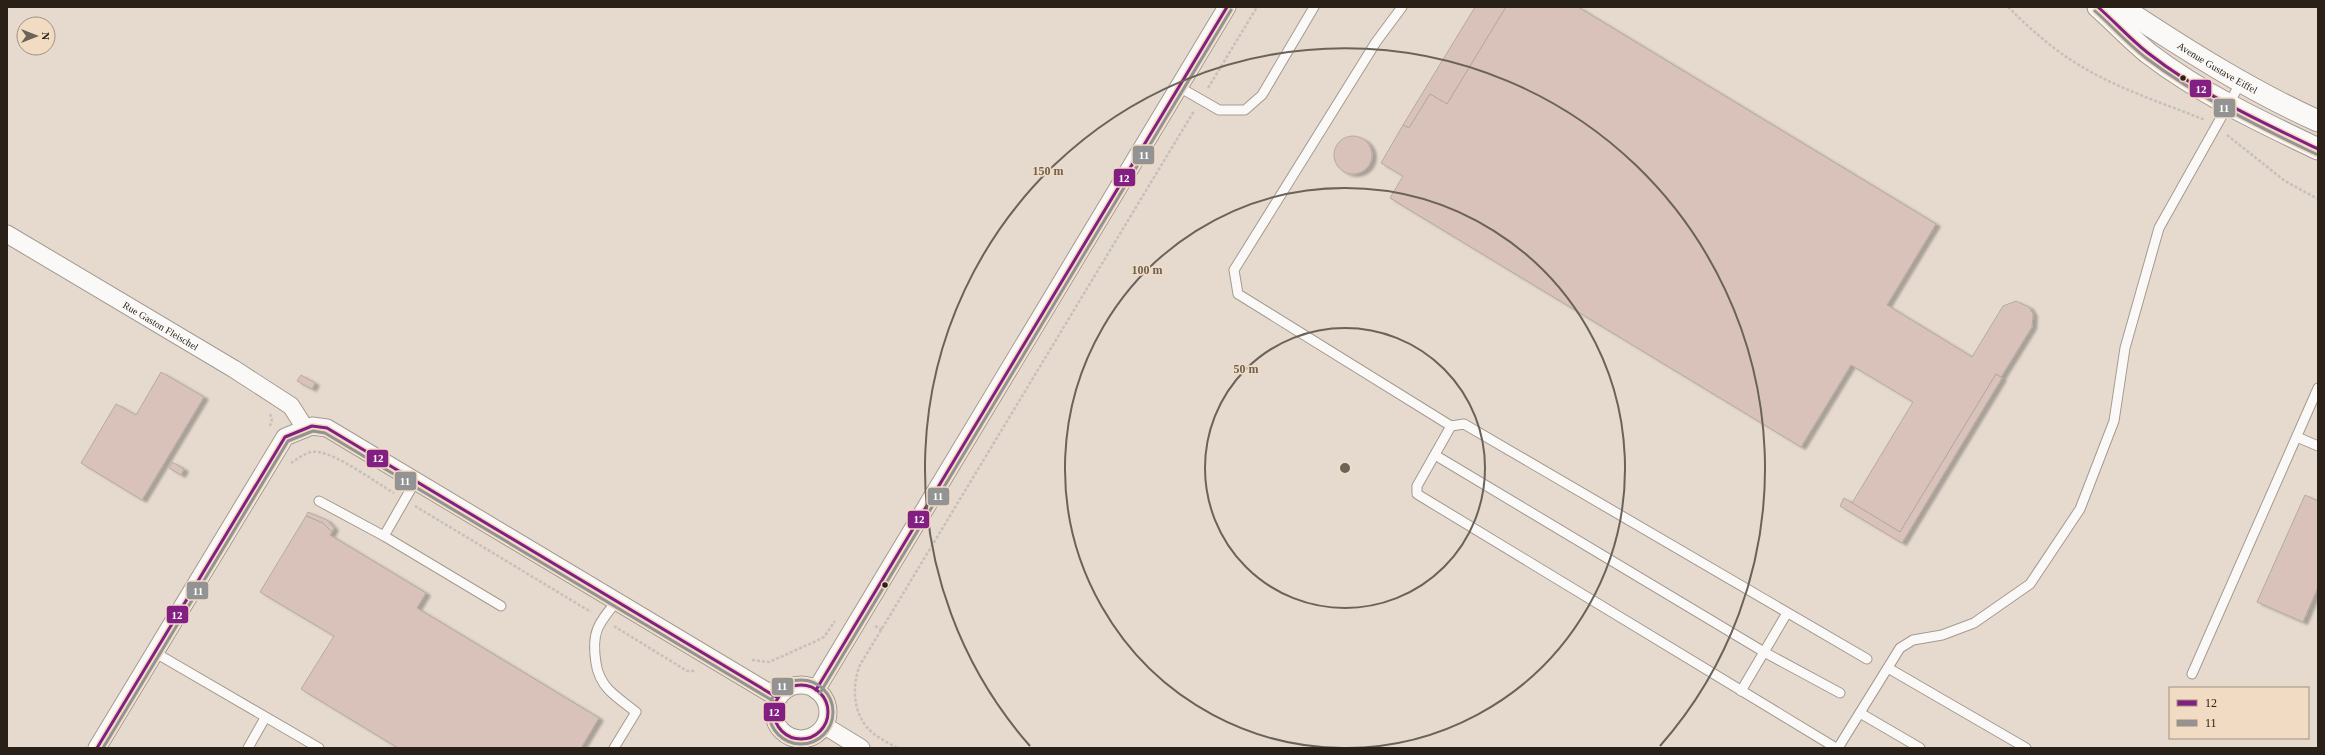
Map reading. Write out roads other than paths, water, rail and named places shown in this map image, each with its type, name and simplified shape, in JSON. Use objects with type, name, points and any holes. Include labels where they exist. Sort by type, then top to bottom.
[{"type":"street","points":[[816,690],[1227,7]]},
{"type":"street","name":"Avenue Gustave Eiffel","points":[[2098,7],[2148,52],[2234,94],[2283,106],[2318,121]]},
{"type":"street","name":"Avenue Gustave Eiffel","points":[[2121,7],[2234,94],[2318,149]]},
{"type":"street","name":"Rue Gaston Fleischel","points":[[7,234],[169,330],[292,406],[306,428]]},
{"type":"street","points":[[97,748],[285,437],[312,426],[327,428],[778,698]]},
{"type":"street","points":[[800,685],[816,690],[826,703],[827,719],[824,726],[819,733],[808,738],[796,739],[787,736],[781,730],[774,715],[778,698],[791,687],[800,685]]},
{"type":"street","points":[[824,726],[861,748]]},
{"type":"lane","points":[[1179,87],[1200,101],[1220,110],[1245,110],[1262,95],[1314,7]]},
{"type":"lane","points":[[1402,7],[1376,42],[1234,270],[1234,282],[1238,294],[1451,426],[1464,424],[1867,659]]},
{"type":"lane","points":[[1451,426],[1417,486],[1417,494],[1837,748],[1900,648],[1913,640],[1942,635],[1974,623],[2030,584],[2080,510],[2114,421],[2125,348],[2159,228],[2234,94]]},
{"type":"lane","points":[[2192,674],[2318,388]]},
{"type":"lane","points":[[2297,437],[2318,446]]},
{"type":"lane","points":[[1435,455],[1764,652],[1840,693]]},
{"type":"lane","points":[[384,536],[416,480]]},
{"type":"lane","points":[[319,501],[384,536],[501,606]]},
{"type":"lane","points":[[614,748],[636,712],[608,689],[597,671],[593,644],[596,631],[602,619],[617,601]]},
{"type":"lane","points":[[1741,691],[1787,613]]},
{"type":"lane","points":[[154,652],[265,718],[319,748]]},
{"type":"lane","points":[[1888,668],[2026,748]]},
{"type":"lane","points":[[1860,712],[1920,748]]},
{"type":"lane","points":[[248,748],[265,718]]}]
